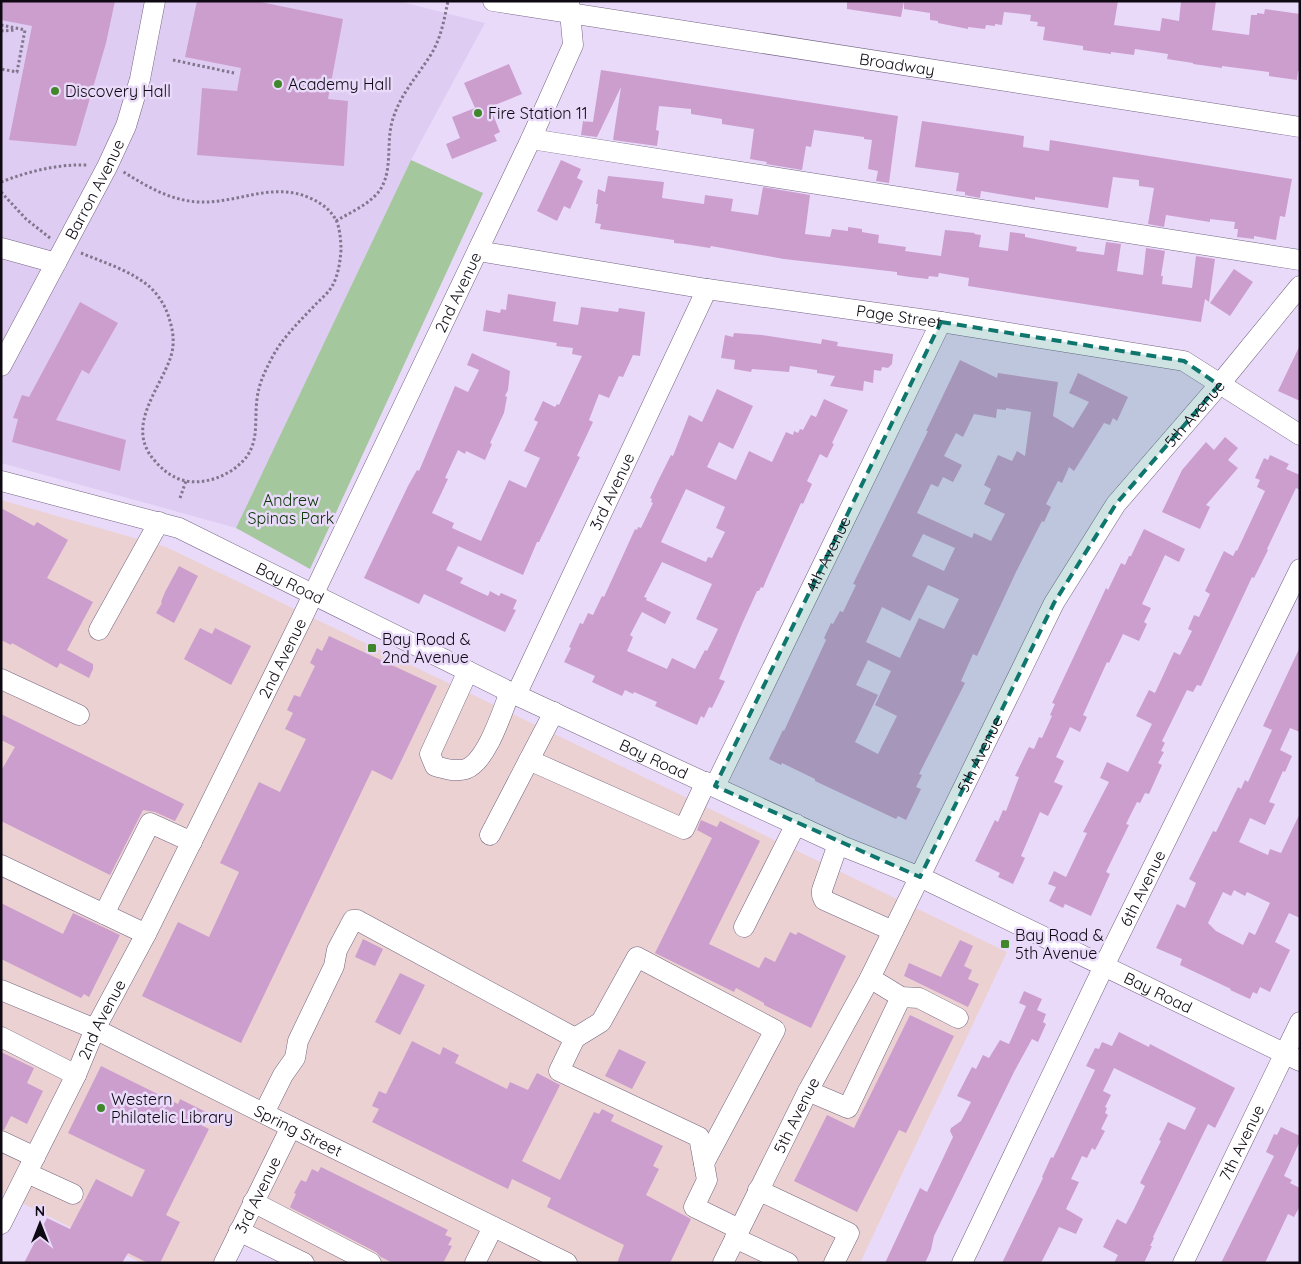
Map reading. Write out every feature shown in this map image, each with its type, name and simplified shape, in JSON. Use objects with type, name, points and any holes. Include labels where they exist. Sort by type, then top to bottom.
[{"type":"street","name":"Barron Avenue","points":[[1,366],[107,167],[126,126],[140,79],[155,1]]},
{"type":"street","name":"Broadway","points":[[493,1],[569,8],[1300,127]]},
{"type":"street","name":"2nd Avenue","points":[[1,1224],[7,1197],[31,1165],[76,1075],[95,1029],[146,934],[192,842],[313,596],[531,139],[573,45],[569,8]]},
{"type":"street","points":[[531,139],[1300,260]]},
{"type":"street","points":[[1,248],[56,263]]},
{"type":"street","name":"Page Street","points":[[478,251],[707,289],[941,322],[1184,361],[1300,435]]},
{"type":"street","name":"5th Avenue","points":[[723,1263],[808,1090],[870,978],[1054,603],[1116,504],[1219,385],[1300,286]]},
{"type":"street","name":"3rd Avenue","points":[[468,671],[430,754],[435,766],[448,770],[465,769],[475,764],[486,747],[707,289]]},
{"type":"street","name":"4th Avenue","points":[[529,760],[684,829],[710,784],[941,322]]},
{"type":"street","name":"Bay Road","points":[[1,481],[179,528],[313,596],[513,693],[838,844],[920,877],[1292,1057]]},
{"type":"street","points":[[99,630],[159,522]]},
{"type":"street","name":"6th Avenue","points":[[962,1263],[1104,966],[1300,569]]},
{"type":"street","points":[[1,679],[79,715]]},
{"type":"street","points":[[490,834],[554,712]]},
{"type":"street","points":[[104,914],[150,823],[192,842]]},
{"type":"street","points":[[744,927],[796,824]]},
{"type":"street","points":[[838,844],[822,890],[824,900],[893,932]]},
{"type":"street","points":[[1,865],[146,934]]},
{"type":"street","points":[[264,1113],[283,1075],[295,1058],[298,1041],[334,966],[337,950],[353,920],[357,920],[574,1038]]},
{"type":"street","points":[[704,1163],[775,1030],[637,957],[600,1022],[574,1038],[559,1071],[699,1137],[707,1180],[694,1207],[788,1263]]},
{"type":"street","points":[[870,978],[901,997],[919,998],[958,1018]]},
{"type":"street","name":"Spring Street","points":[[1,990],[95,1029],[567,1263]]},
{"type":"street","points":[[808,1090],[848,1108],[901,997]]},
{"type":"street","name":"7th Avenue","points":[[1183,1263],[1292,1057],[1300,1022]]},
{"type":"street","points":[[1,1037],[76,1075]]},
{"type":"street","name":"3rd Avenue","points":[[224,1263],[290,1127]]},
{"type":"street","points":[[1,1141],[31,1165],[73,1194]]},
{"type":"street","points":[[758,1190],[849,1233],[834,1263]]},
{"type":"street","points":[[253,1202],[371,1263]]},
{"type":"street","points":[[475,1263],[493,1227]]},
{"type":"street","points":[[239,1231],[304,1263]]},
{"type":"path","points":[[336,221],[369,201],[379,190],[386,176],[392,123],[401,99],[431,55],[442,32],[448,1]]},
{"type":"path","points":[[1,26],[24,30],[17,72],[1,70]]},
{"type":"path","points":[[1,31],[21,29]]},
{"type":"path","points":[[173,60],[234,73]]},
{"type":"path","points":[[1,182],[34,170],[51,167],[91,165]]},
{"type":"path","points":[[73,250],[133,275],[152,289],[166,309],[174,332],[171,355],[143,419],[142,436],[151,457],[166,473],[181,480],[203,482],[227,474],[244,460],[254,444],[257,429],[257,400],[262,376],[277,350],[294,327],[332,287],[340,266],[341,243],[336,221],[322,204],[301,194],[278,191],[254,193],[219,201],[198,202],[173,198],[148,187],[120,170]]},
{"type":"path","points":[[1,192],[26,219],[55,241]]},
{"type":"path","points":[[180,498],[186,480]]},
{"type":"highlighted area","points":[[941,322],[1184,361],[1219,385],[1116,504],[1054,603],[920,877],[715,786]]},
{"type":"shaded area","points":[[1,1],[398,1],[485,23],[411,160],[236,528],[1,463]]},
{"type":"shaded area","points":[[1,500],[166,547],[1007,952],[860,1263],[281,1263],[226,1237],[215,1263],[142,1263],[1,1194]]},
{"type":"green space","name":"Andrew Spinas Park","points":[[411,160],[483,193],[310,569],[236,528]]},
{"type":"building","name":"Discovery Hall","points":[[1,1],[115,1],[106,43],[76,146],[9,140],[32,26],[1,20]]},
{"type":"building","name":"Academy Hall","points":[[197,1],[256,1],[343,19],[328,99],[348,101],[344,166],[197,155],[202,88],[237,91],[241,68],[185,57]]},
{"type":"building","points":[[847,1],[904,1],[901,17],[847,9]]},
{"type":"building","points":[[904,1],[1118,1],[1114,25],[1160,31],[1162,18],[1179,21],[1181,1],[1216,1],[1212,30],[1249,35],[1251,15],[1257,15],[1257,13],[1264,14],[1265,9],[1300,14],[1300,71],[1298,71],[1297,80],[1269,76],[1269,72],[1193,64],[1167,59],[1168,54],[1135,49],[1134,55],[1083,50],[1083,46],[1043,40],[1045,27],[1037,26],[1038,22],[1030,21],[1031,15],[1004,12],[1002,25],[986,25],[985,29],[968,27],[968,29],[930,20],[930,13],[904,9]]},
{"type":"building","name":"Fire Station 11","points":[[509,64],[522,94],[490,107],[500,132],[494,135],[497,141],[452,159],[446,144],[460,138],[452,117],[475,108],[464,83]]},
{"type":"building","points":[[601,70],[898,116],[889,183],[876,181],[878,171],[868,169],[872,140],[864,139],[864,137],[814,130],[811,147],[806,146],[802,170],[766,164],[767,162],[750,159],[754,129],[722,124],[722,119],[691,114],[691,109],[659,106],[656,130],[659,131],[657,146],[613,140],[621,87],[597,137],[581,135],[583,121],[593,122]]},
{"type":"building","points":[[922,121],[1024,136],[1023,147],[1049,151],[1050,140],[1292,179],[1285,217],[1280,216],[1276,240],[1254,236],[1254,239],[1237,237],[1238,229],[1234,229],[1235,222],[1210,219],[1210,222],[1166,215],[1164,227],[1148,224],[1154,188],[1139,186],[1139,180],[1113,177],[1108,208],[1035,197],[1035,200],[981,191],[980,198],[965,195],[965,192],[956,191],[959,173],[915,167]]},
{"type":"building","points":[[561,160],[581,169],[577,178],[583,181],[570,209],[564,206],[557,221],[537,211]]},
{"type":"building","points":[[608,176],[664,182],[662,198],[704,204],[705,195],[733,199],[731,211],[758,215],[763,187],[810,195],[805,234],[830,237],[832,229],[848,231],[848,227],[862,229],[862,232],[879,235],[878,243],[906,247],[905,251],[941,256],[945,230],[981,235],[979,247],[1008,251],[1010,232],[1025,234],[1025,237],[1077,247],[1076,251],[1104,255],[1106,242],[1121,244],[1117,271],[1143,275],[1146,248],[1165,251],[1161,276],[1163,276],[1162,284],[1192,288],[1196,256],[1215,259],[1209,302],[1205,299],[1201,322],[968,286],[969,278],[939,273],[938,277],[929,276],[928,279],[910,277],[897,275],[897,272],[784,259],[711,246],[710,248],[674,243],[674,240],[600,229],[601,224],[595,223],[598,189],[605,192]]},
{"type":"building","points":[[1234,269],[1253,282],[1230,316],[1210,303]]},
{"type":"building","points":[[508,294],[556,302],[553,321],[578,325],[581,307],[618,312],[619,308],[645,312],[640,356],[633,355],[623,377],[619,376],[609,398],[599,394],[589,420],[593,422],[577,456],[580,457],[539,542],[537,542],[523,575],[458,546],[446,570],[463,578],[460,583],[488,596],[490,591],[499,596],[501,593],[517,600],[513,609],[516,610],[505,632],[424,594],[419,604],[364,578],[408,486],[417,470],[419,471],[455,386],[468,392],[479,370],[467,365],[472,353],[510,371],[504,413],[490,443],[492,444],[485,460],[466,451],[465,454],[458,450],[445,478],[448,479],[432,513],[454,523],[452,528],[481,541],[509,480],[526,488],[540,458],[524,451],[538,422],[534,420],[543,401],[555,407],[557,404],[559,405],[582,356],[572,354],[573,348],[556,346],[557,343],[483,331],[486,310],[500,313],[501,309],[506,310]]},
{"type":"building","points":[[80,302],[118,323],[89,374],[82,370],[56,420],[126,440],[120,471],[12,442],[18,419],[13,418],[22,395],[29,397]]},
{"type":"building","points":[[734,333],[762,335],[821,344],[822,339],[838,342],[837,346],[893,354],[892,364],[888,368],[882,367],[881,371],[874,370],[873,383],[864,381],[863,391],[830,386],[835,376],[817,373],[817,370],[790,366],[789,372],[752,369],[751,372],[734,369],[735,360],[721,358],[725,335],[733,337]]},
{"type":"building","points":[[1300,345],[1300,401],[1278,391]]},
{"type":"building","points":[[960,360],[997,378],[998,373],[1058,382],[1053,416],[1073,428],[1089,402],[1069,393],[1078,373],[1128,397],[1117,421],[1113,418],[1110,425],[1104,423],[1074,471],[1069,467],[1062,483],[1058,481],[1046,504],[1051,507],[1044,522],[1042,521],[1016,572],[977,656],[973,654],[961,681],[965,683],[919,774],[922,775],[916,787],[921,789],[906,820],[898,816],[896,819],[815,781],[815,779],[782,763],[781,765],[769,759],[826,640],[824,638],[831,623],[833,624],[840,611],[843,612],[856,585],[853,584],[928,431],[926,431]],"holes":[[[1006,408],[1031,412],[1025,456],[1017,451],[1012,461],[998,455],[984,485],[991,489],[984,504],[1005,514],[991,541],[974,533],[972,538],[917,513],[931,484],[938,487],[943,477],[953,482],[962,465],[944,456],[956,433],[963,437],[974,414],[996,418],[997,409],[1006,410]],[[923,534],[955,548],[944,571],[912,556]],[[928,585],[959,599],[944,629],[919,618],[900,658],[866,642],[882,607],[910,621]],[[868,660],[891,671],[875,705],[897,716],[878,754],[855,742],[878,695],[856,685]]]},
{"type":"building","points":[[717,389],[753,406],[733,449],[719,442],[707,467],[736,480],[749,451],[772,462],[786,432],[793,435],[794,431],[798,433],[800,429],[803,430],[811,415],[816,417],[824,399],[848,410],[827,458],[820,454],[807,481],[812,484],[803,504],[801,503],[763,588],[761,587],[757,591],[719,679],[725,681],[712,708],[709,707],[704,718],[701,716],[697,725],[655,706],[657,702],[634,692],[633,694],[625,690],[622,696],[592,682],[595,676],[564,662],[580,623],[583,624],[588,613],[593,615],[602,596],[604,597],[635,529],[641,528],[653,503],[650,498],[671,455],[673,456],[689,415],[702,422]],"holes":[[[686,489],[725,507],[716,528],[725,532],[712,558],[708,557],[706,562],[661,542]],[[662,562],[712,584],[696,619],[718,629],[695,669],[672,658],[667,669],[627,651],[633,637],[630,635],[642,612],[665,624],[671,612],[646,600],[647,598],[644,597]]]},
{"type":"building","points":[[1225,437],[1238,448],[1228,460],[1238,468],[1206,505],[1210,507],[1200,529],[1162,512],[1182,470],[1206,442],[1214,450]]},
{"type":"building","points":[[1270,455],[1289,464],[1286,469],[1300,475],[1300,490],[1296,488],[1268,550],[1254,578],[1252,577],[1201,686],[1197,685],[1193,692],[1187,690],[1162,741],[1165,743],[1161,751],[1164,752],[1158,763],[1162,765],[1149,794],[1145,793],[1140,803],[1137,802],[1126,824],[1129,825],[1106,872],[1110,874],[1091,916],[1065,904],[1063,908],[1049,901],[1056,887],[1048,884],[1054,871],[1066,877],[1087,833],[1083,832],[1109,782],[1100,778],[1107,762],[1128,772],[1152,724],[1136,716],[1149,690],[1155,693],[1174,652],[1180,655],[1192,631],[1188,629],[1194,615],[1199,617],[1210,594],[1205,591],[1224,551],[1233,556],[1237,551],[1265,491],[1257,487],[1260,480],[1255,478],[1264,458],[1268,460]]},
{"type":"building","points":[[1,508],[34,526],[37,522],[68,540],[47,578],[93,602],[67,650],[93,664],[89,678],[60,663],[57,668],[12,643],[11,645],[1,640]]},
{"type":"building","points":[[1144,529],[1185,549],[1179,562],[1165,555],[1142,604],[1151,608],[1144,622],[1147,624],[1139,641],[1123,634],[1109,663],[1107,662],[1083,715],[1087,717],[1080,732],[1070,727],[1056,757],[1064,761],[1054,782],[1063,786],[1048,816],[1040,812],[1021,856],[1025,858],[1013,884],[998,877],[1000,873],[975,861],[995,820],[998,822],[1003,810],[1006,811],[1019,777],[1015,776],[1029,747],[1034,749],[1039,737],[1042,738],[1052,716],[1050,715],[1055,704],[1052,703],[1106,588],[1108,590],[1121,563],[1125,565],[1129,556],[1131,556]]},
{"type":"building","points":[[179,566],[198,576],[174,623],[156,613]]},
{"type":"building","points":[[200,628],[212,634],[215,628],[251,646],[231,685],[184,659]]},
{"type":"building","points":[[329,636],[437,686],[392,780],[372,770],[241,1043],[142,996],[178,922],[209,937],[239,872],[220,863],[259,782],[280,792],[306,739],[285,729],[293,713],[287,710],[294,695],[300,697],[315,666],[310,663],[317,648],[322,651]]},
{"type":"building","points":[[1300,647],[1300,732],[1290,728],[1280,750],[1292,756],[1269,802],[1275,804],[1265,825],[1250,818],[1239,842],[1268,855],[1270,849],[1281,853],[1300,813],[1300,918],[1289,913],[1275,942],[1290,950],[1270,992],[1260,987],[1257,994],[1253,992],[1250,999],[1180,965],[1182,959],[1156,948],[1177,904],[1185,908],[1196,883],[1189,879],[1213,831],[1216,832],[1238,787],[1241,789],[1245,780],[1248,782],[1272,730],[1263,726]],"holes":[[[1234,890],[1245,896],[1247,892],[1270,903],[1255,935],[1249,932],[1243,945],[1216,931],[1208,923],[1223,892],[1231,896]]]},
{"type":"building","points":[[1,714],[184,804],[175,821],[155,812],[143,810],[110,875],[1,821],[1,771],[15,747],[1,740]]},
{"type":"building","points":[[701,820],[717,827],[720,821],[760,841],[709,944],[759,968],[765,957],[775,962],[790,932],[796,935],[798,932],[846,956],[811,1028],[764,1005],[764,1003],[736,988],[734,992],[655,953],[712,838],[697,830]]},
{"type":"building","points":[[1,903],[63,934],[73,913],[120,935],[89,997],[84,994],[81,998],[1,959]]},
{"type":"building","points":[[363,939],[383,949],[375,966],[355,957]]},
{"type":"building","points":[[960,940],[973,946],[964,966],[972,970],[968,979],[979,984],[968,1007],[904,976],[909,963],[941,977]]},
{"type":"building","points":[[400,973],[425,985],[400,1035],[375,1022]]},
{"type":"building","points":[[1024,991],[1042,999],[1037,1010],[1046,1014],[1043,1022],[1046,1024],[1038,1042],[1032,1039],[1014,1072],[934,1236],[931,1250],[925,1263],[885,1263],[920,1188],[927,1192],[953,1137],[950,1131],[951,1128],[961,1121],[971,1102],[957,1096],[972,1067],[976,1069],[983,1055],[989,1058],[1000,1040],[1009,1044],[1026,1006],[1019,1003]]},
{"type":"building","points":[[910,1015],[954,1036],[906,1133],[899,1130],[857,1212],[794,1181],[827,1115],[854,1128]]},
{"type":"building","points":[[1119,1032],[1149,1047],[1150,1044],[1235,1088],[1215,1128],[1208,1124],[1153,1237],[1150,1246],[1152,1246],[1144,1263],[1114,1263],[1118,1255],[1103,1247],[1117,1219],[1126,1224],[1134,1209],[1145,1186],[1140,1183],[1161,1141],[1159,1140],[1168,1122],[1185,1130],[1196,1108],[1114,1068],[1103,1091],[1111,1095],[1105,1107],[1107,1108],[1105,1113],[1108,1115],[1101,1129],[1105,1131],[1095,1150],[1092,1148],[1087,1158],[1082,1156],[1071,1179],[1079,1182],[1066,1209],[1083,1219],[1076,1234],[1059,1227],[1041,1263],[1002,1263],[1043,1178],[1051,1157],[1053,1158],[1095,1070],[1086,1066],[1095,1048],[1099,1049],[1102,1042],[1112,1046]]},
{"type":"building","points":[[412,1041],[440,1055],[443,1047],[459,1055],[455,1063],[507,1089],[510,1082],[528,1090],[537,1073],[560,1085],[522,1161],[560,1180],[594,1112],[599,1114],[602,1109],[614,1115],[611,1121],[663,1146],[653,1166],[659,1169],[646,1195],[691,1219],[670,1263],[617,1263],[624,1245],[547,1207],[551,1198],[512,1179],[508,1189],[372,1122],[379,1109],[372,1106],[379,1091],[386,1094]]},
{"type":"building","points":[[619,1049],[646,1062],[632,1089],[605,1076]]},
{"type":"building","points":[[1,1052],[34,1068],[27,1083],[43,1091],[27,1124],[11,1116],[4,1130],[1,1129]]},
{"type":"building","points":[[101,1066],[178,1104],[180,1099],[208,1113],[201,1125],[209,1129],[166,1215],[180,1222],[160,1263],[148,1263],[128,1253],[122,1263],[24,1263],[47,1218],[70,1229],[96,1179],[132,1197],[145,1170],[68,1133]]},
{"type":"building","points":[[1281,1127],[1300,1136],[1300,1141],[1284,1176],[1292,1180],[1290,1183],[1300,1188],[1300,1206],[1294,1217],[1288,1214],[1265,1263],[1221,1263],[1274,1156],[1266,1152],[1274,1134],[1277,1135]]},
{"type":"building","points":[[321,1167],[448,1230],[445,1235],[452,1238],[448,1245],[452,1246],[443,1263],[393,1263],[376,1252],[291,1208],[296,1194],[294,1193],[301,1180],[306,1182],[312,1169],[318,1172]]},
{"type":"place","name":"Academy Hall","points":[[278,84]]},
{"type":"place","name":"Discovery Hall","points":[[55,91]]},
{"type":"place","name":"Fire Station 11","points":[[478,113]]},
{"type":"place","name":"Bay Road & 2nd Avenue","points":[[372,648]]},
{"type":"place","name":"Bay Road & 5th Avenue","points":[[1005,944]]},
{"type":"place","name":"Western Philatelic Library","points":[[101,1108]]}]
